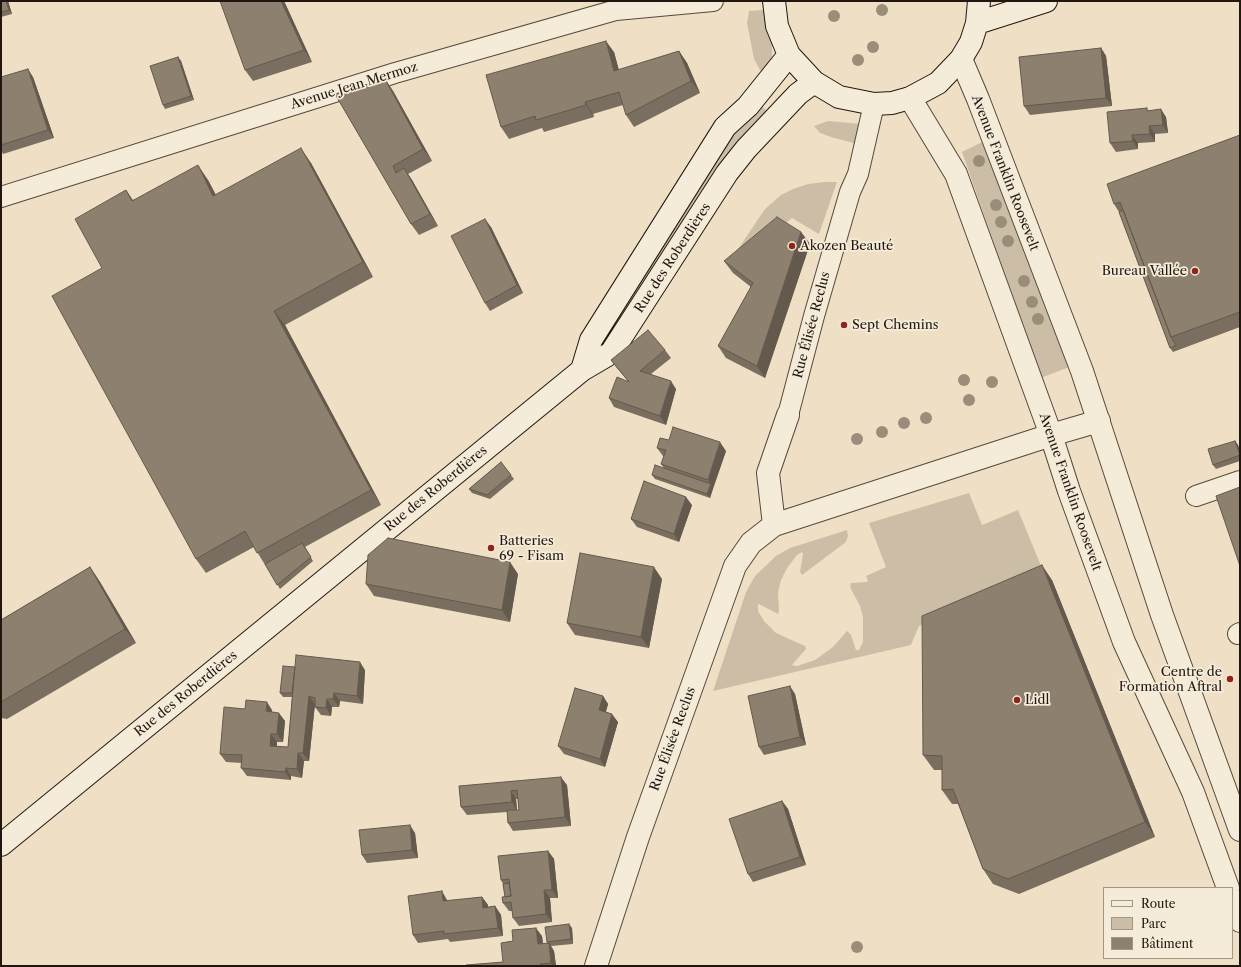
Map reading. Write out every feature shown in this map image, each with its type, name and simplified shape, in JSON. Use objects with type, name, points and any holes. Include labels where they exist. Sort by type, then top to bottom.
[{"type":"street","points":[[774,1],[777,26],[789,55],[814,82],[840,97],[874,104],[910,98],[938,82],[961,59],[971,42],[977,22],[979,1]]},
{"type":"street","points":[[977,22],[1046,1]]},
{"type":"street","points":[[582,370],[591,340],[725,127],[748,106],[789,55]]},
{"type":"street","name":"Avenue Franklin Roosevelt","points":[[961,59],[978,99],[1082,371],[1162,615],[1240,830]]},
{"type":"street","name":"Rue des Roberdières","points":[[1,845],[582,370],[611,353],[727,173],[746,149],[798,94],[814,82]]},
{"type":"street","name":"Avenue Franklin Roosevelt","points":[[910,98],[934,135],[956,174],[1051,435],[1069,491],[1124,642],[1193,792],[1228,887]]},
{"type":"street","name":"Rue Élisée Reclus","points":[[774,525],[768,473],[788,415]]},
{"type":"street","name":"Rue Élisée Reclus","points":[[596,966],[638,837],[735,566],[751,544],[774,525],[1051,435],[1099,421]]},
{"type":"lane","name":"Avenue Jean Mermoz","points":[[1,197],[394,73],[616,10],[713,1]]},
{"type":"lane","name":"Rue Élisée Reclus","points":[[788,415],[824,280],[850,192],[858,174],[874,104]]},
{"type":"lane","points":[[1196,496],[1240,481]]},
{"type":"green space","points":[[763,10],[769,18],[772,44],[772,56],[764,73],[760,70],[754,59],[747,23],[749,11]]},
{"type":"green space","points":[[762,106],[768,113],[606,349],[597,346],[730,136]]},
{"type":"green space","points":[[828,121],[861,124],[857,144],[820,133],[814,126]]},
{"type":"green space","points":[[984,141],[1069,367],[1041,378],[962,152]]},
{"type":"green space","points":[[837,182],[819,234],[792,218],[740,261],[732,258],[765,209],[781,195],[808,184]]},
{"type":"green space","points":[[969,493],[982,525],[1018,510],[1046,578],[919,626],[911,645],[713,691],[746,592],[755,576],[776,556],[790,548],[847,530],[848,536],[846,542],[802,575],[800,572],[803,554],[802,552],[797,555],[787,568],[781,580],[778,592],[778,614],[759,604],[758,611],[764,621],[776,633],[805,646],[806,649],[792,665],[797,666],[815,660],[833,647],[847,631],[851,635],[856,650],[859,650],[863,642],[863,617],[860,606],[850,587],[851,583],[866,582],[868,581],[866,576],[886,567],[869,523]]},
{"type":"building","points":[[1,1],[6,1],[9,10],[1,12]]},
{"type":"building","points":[[220,1],[281,1],[304,50],[245,70]]},
{"type":"building","points":[[606,41],[614,71],[679,51],[691,81],[626,115],[619,92],[585,102],[586,105],[536,120],[535,116],[501,127],[486,75]]},
{"type":"building","points":[[1101,48],[1106,98],[1024,106],[1019,57]]},
{"type":"building","points":[[178,57],[191,96],[163,105],[150,66]]},
{"type":"building","points":[[28,69],[48,130],[1,145],[1,77]]},
{"type":"building","points":[[385,79],[423,149],[393,166],[396,173],[404,168],[430,214],[411,224],[335,94]]},
{"type":"building","points":[[1147,108],[1147,111],[1161,109],[1163,125],[1149,126],[1150,134],[1132,135],[1133,141],[1110,143],[1107,112]]},
{"type":"building","name":"Bureau Vallée","points":[[1240,135],[1240,312],[1171,337],[1120,202],[1114,204],[1107,184]]},
{"type":"building","points":[[301,148],[363,262],[274,311],[371,490],[257,553],[245,531],[196,559],[52,296],[102,268],[75,219],[126,190],[132,201],[198,165],[213,196]]},
{"type":"building","points":[[1123,210],[1171,337],[1176,345],[1170,348],[1119,212]]},
{"type":"building","points":[[777,217],[801,232],[757,366],[718,346],[753,283],[724,261]]},
{"type":"building","points":[[485,219],[517,285],[485,303],[451,236]]},
{"type":"building","points":[[648,330],[665,350],[640,371],[671,381],[660,416],[609,398],[617,377],[629,382],[611,360]]},
{"type":"building","points":[[673,427],[720,442],[708,480],[661,464],[666,450],[657,448],[660,438],[669,440]]},
{"type":"building","points":[[1235,441],[1240,455],[1213,465],[1208,449]]},
{"type":"building","points":[[501,462],[511,475],[487,495],[469,489]]},
{"type":"building","points":[[655,465],[711,484],[707,494],[652,475]]},
{"type":"building","points":[[644,481],[686,497],[674,534],[631,519]]},
{"type":"building","points":[[1240,487],[1240,566],[1216,496]]},
{"type":"building","points":[[388,538],[510,562],[502,610],[366,584],[368,555]]},
{"type":"building","points":[[302,543],[311,557],[277,585],[265,564]]},
{"type":"building","points":[[580,553],[654,567],[641,637],[567,623]]},
{"type":"building","name":"Lidl","points":[[1042,565],[1145,822],[1008,879],[983,869],[953,789],[942,790],[942,756],[923,755],[922,616]]},
{"type":"building","points":[[90,567],[125,629],[1,702],[1,620]]},
{"type":"building","points":[[296,655],[360,662],[357,696],[334,693],[333,699],[327,699],[326,708],[315,707],[315,698],[309,696],[303,753],[298,753],[297,769],[286,768],[285,772],[241,768],[242,755],[220,754],[224,707],[245,709],[246,700],[267,702],[266,711],[279,713],[277,734],[271,734],[270,746],[288,747]]},
{"type":"building","points":[[283,666],[295,667],[292,693],[280,693]]},
{"type":"building","points":[[790,686],[800,737],[759,747],[748,696]]},
{"type":"building","points":[[575,688],[603,696],[599,710],[612,714],[600,759],[558,746]]},
{"type":"building","points":[[561,777],[565,817],[508,823],[507,810],[519,810],[517,790],[511,791],[512,802],[461,807],[459,786]]},
{"type":"building","points":[[782,801],[800,857],[748,874],[729,819]]},
{"type":"building","points":[[410,825],[412,850],[362,855],[359,830]]},
{"type":"building","points":[[548,851],[552,890],[544,890],[546,914],[513,918],[511,902],[503,903],[502,897],[511,896],[509,879],[501,880],[498,856]]},
{"type":"building","points":[[509,883],[511,896],[505,897],[503,884]]},
{"type":"building","points":[[442,891],[443,901],[482,897],[483,908],[495,906],[498,928],[444,934],[444,931],[413,935],[408,896]]},
{"type":"building","points":[[569,924],[571,939],[547,942],[545,927]]},
{"type":"building","points":[[536,928],[538,944],[549,943],[551,963],[540,964],[540,966],[466,965],[503,962],[501,943],[513,941],[512,930]]},
{"type":"place","name":"Akozen Beauté","points":[[792,246]]},
{"type":"place","name":"Bureau Vallée","points":[[1195,271]]},
{"type":"place","name":"Sept Chemins","points":[[844,325]]},
{"type":"place","name":"Batteries 69 - Fisam","points":[[491,548]]},
{"type":"place","name":"Centre de Formation Aftral","points":[[1230,679]]},
{"type":"place","name":"Lidl","points":[[1017,700]]}]
